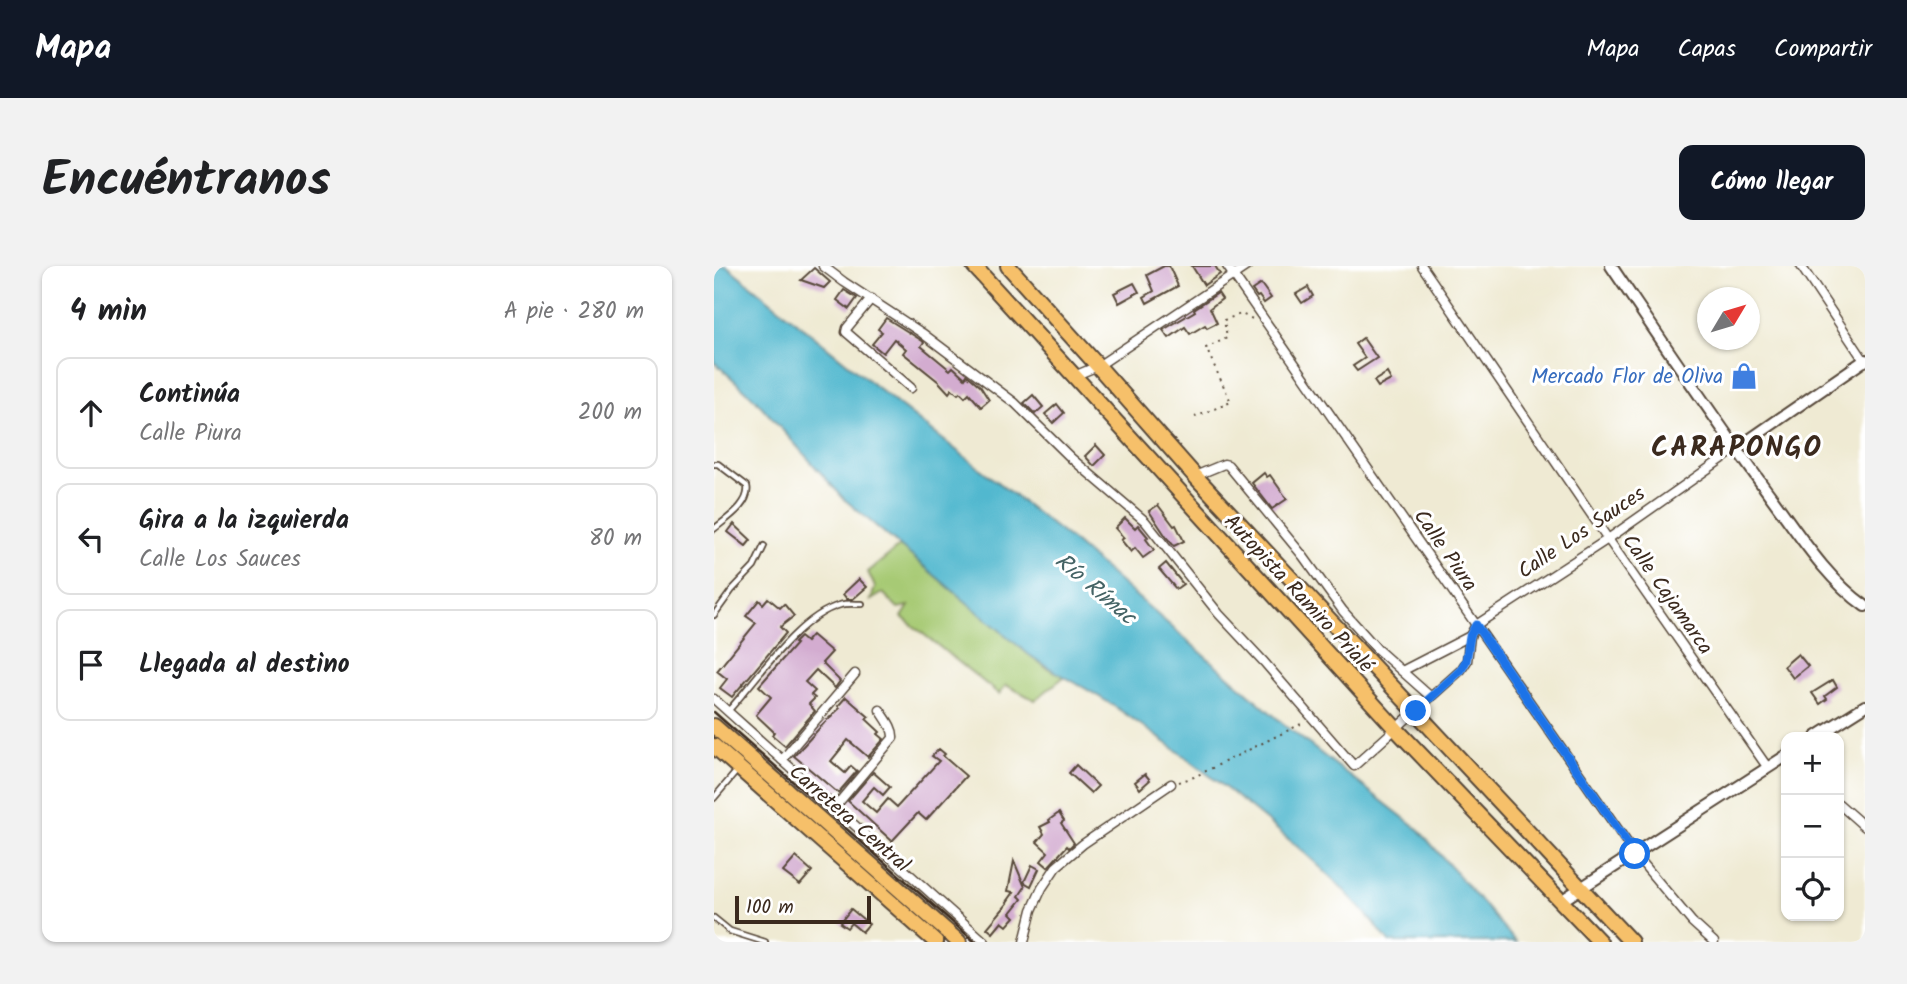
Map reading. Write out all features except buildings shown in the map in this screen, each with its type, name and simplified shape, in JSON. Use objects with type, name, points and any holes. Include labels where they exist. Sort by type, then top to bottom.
[{"type":"highway","name":"Autopista Ramiro Prialé","points":[[974,266],[1396,729],[1600,942]]},
{"type":"highway","name":"Autopista Ramiro Prialé","points":[[1007,266],[1195,476],[1631,942]]},
{"type":"highway","name":"Carretera Central","points":[[714,726],[959,942]]},
{"type":"highway","name":"Carretera Central","points":[[714,746],[936,942]]},
{"type":"street","points":[[823,266],[871,299],[846,332],[911,388]]},
{"type":"street","name":"Calle Piura","points":[[1227,266],[1635,854],[1692,922],[1714,942]]},
{"type":"street","points":[[1074,376],[1098,366],[1247,266]]},
{"type":"street","name":"Calle Cajamarca","points":[[1422,266],[1768,768]]},
{"type":"street","points":[[1611,266],[1736,449],[1821,564],[1865,606]]},
{"type":"street","points":[[1801,266],[1865,361]]},
{"type":"street","name":"Calle Los Sauces","points":[[871,299],[922,333],[1015,403],[1071,458],[1146,521],[1219,614],[1264,662],[1352,766],[1461,670],[1466,661],[1470,636],[1476,625],[1608,538],[1865,361]]},
{"type":"street","points":[[1195,476],[1224,464],[1228,465],[1303,556],[1342,611],[1377,649],[1431,697]]},
{"type":"street","points":[[1402,671],[1470,636]]},
{"type":"street","points":[[782,760],[856,674]]},
{"type":"street","points":[[714,699],[985,942]]},
{"type":"street","points":[[1824,732],[1865,706]]},
{"type":"street","points":[[835,807],[893,738],[894,733],[880,710]]},
{"type":"street","points":[[1561,901],[1781,760]]},
{"type":"street","points":[[1024,942],[1032,910],[1056,867],[1083,844],[1171,784]]},
{"type":"street","points":[[1844,808],[1865,827]]},
{"type":"lane","points":[[714,464],[718,464],[747,486],[748,496],[735,512],[714,529]]},
{"type":"lane","points":[[714,615],[754,567],[764,546]]},
{"type":"lane","points":[[728,711],[797,631],[823,612],[842,604],[862,604]]},
{"type":"lane","points":[[714,798],[739,768]]},
{"type":"lane","points":[[714,918],[730,931],[765,942]]},
{"type":"path","points":[[1195,417],[1231,402],[1206,348],[1227,338],[1224,320],[1241,314],[1258,322],[1266,320]]},
{"type":"path","points":[[1171,784],[1194,777],[1299,725]]},
{"type":"green space","points":[[900,546],[1028,654],[1047,668],[1065,676],[1035,700],[1006,685],[999,694],[902,617],[909,606],[898,608],[883,593],[871,600],[875,587],[868,572]]},
{"type":"water","name":"Río Rímac","points":[[714,266],[727,266],[1075,543],[1287,727],[1418,829],[1516,942],[1389,942],[1329,875],[1261,816],[1134,720],[1028,654],[844,499],[755,399],[714,362]]},
{"type":"railway","points":[[714,712],[975,942]]},
{"type":"place","name":"Mercado Flor de Oliva","points":[[1744,376]]},
{"type":"district","name":"CARAPONGO","points":[[1737,446]]},
{"type":"route","points":[[1416,711],[1461,670],[1466,661],[1470,636],[1476,625],[1635,854]]}]
